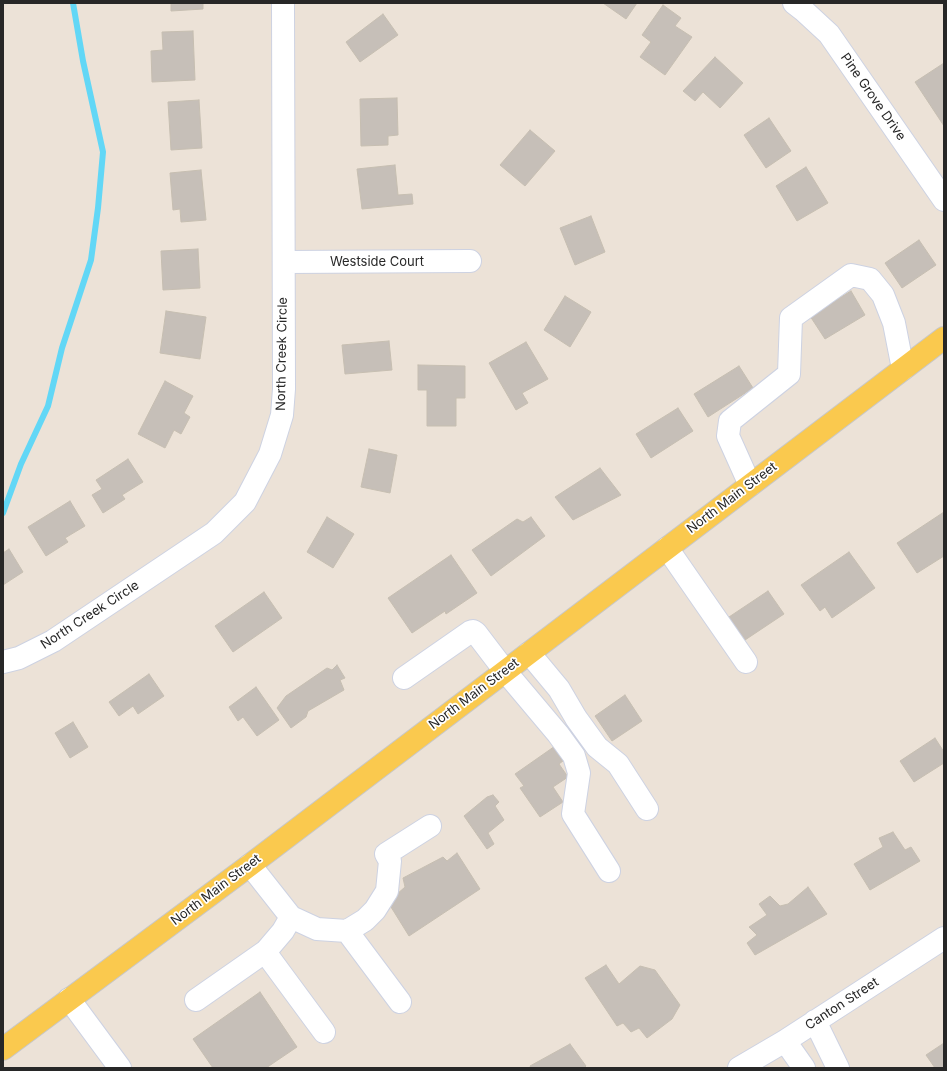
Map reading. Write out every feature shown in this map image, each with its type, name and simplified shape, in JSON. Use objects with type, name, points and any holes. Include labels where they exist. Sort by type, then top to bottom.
[{"type":"main road","name":"North Main Street","points":[[3,1049],[250,865],[903,369],[943,341]]},
{"type":"street","name":"North Creek Circle","points":[[3,662],[18,658],[53,641],[214,533],[245,502],[270,454],[282,415],[284,389],[283,3]]},
{"type":"street","name":"Pine Grove Drive","points":[[794,3],[830,34],[944,200]]},
{"type":"street","name":"Westside Court","points":[[284,262],[470,261]]},
{"type":"street","points":[[750,485],[728,436],[730,421],[789,374],[791,318],[851,275],[870,279],[883,295],[894,323],[903,369]]},
{"type":"street","points":[[667,548],[746,662]]},
{"type":"street","points":[[404,678],[472,631],[476,633],[574,756],[579,773],[573,814],[609,871]]},
{"type":"street","points":[[529,653],[559,689],[576,718],[598,747],[618,764],[647,809]]},
{"type":"street","points":[[250,865],[291,917],[317,929],[347,931],[366,920],[376,910],[387,891],[390,862],[386,854],[430,826]]},
{"type":"street","points":[[196,1000],[264,952],[283,931],[291,917]]},
{"type":"street","points":[[347,931],[400,1002]]},
{"type":"street","name":"Canton Street","points":[[739,1068],[785,1041],[944,938]]},
{"type":"street","points":[[264,952],[324,1032]]},
{"type":"street","points":[[69,999],[120,1068]]},
{"type":"street","points":[[815,1021],[838,1068]]},
{"type":"street","points":[[785,1041],[804,1068]]},
{"type":"building","points":[[171,3],[203,3],[203,9],[171,11]]},
{"type":"building","points":[[603,3],[637,3],[626,19]]},
{"type":"building","points":[[663,5],[681,18],[675,26],[692,37],[665,75],[640,57],[651,42],[642,35]]},
{"type":"building","points":[[383,14],[398,35],[360,62],[346,42]]},
{"type":"building","points":[[193,31],[195,80],[152,82],[151,51],[163,50],[162,32]]},
{"type":"building","points":[[715,57],[743,83],[720,108],[703,92],[695,101],[683,91]]},
{"type":"building","points":[[944,63],[944,126],[915,82]]},
{"type":"building","points":[[397,98],[398,135],[388,136],[388,145],[361,146],[360,99]]},
{"type":"building","points":[[199,100],[202,148],[171,150],[168,102]]},
{"type":"building","points":[[769,118],[791,151],[766,168],[744,135]]},
{"type":"building","points":[[530,130],[555,151],[525,186],[500,165]]},
{"type":"building","points":[[395,165],[398,195],[412,194],[413,204],[362,209],[357,169]]},
{"type":"building","points":[[806,167],[828,203],[797,221],[776,186]]},
{"type":"building","points":[[201,170],[206,220],[181,222],[180,209],[173,210],[170,173]]},
{"type":"building","points":[[591,216],[605,252],[575,265],[560,228]]},
{"type":"building","points":[[919,240],[936,265],[902,288],[885,263]]},
{"type":"building","points":[[198,249],[200,288],[163,290],[161,251]]},
{"type":"building","points":[[851,291],[865,315],[825,339],[810,316]]},
{"type":"building","points":[[565,296],[591,312],[570,347],[544,330]]},
{"type":"building","points":[[166,311],[206,317],[200,359],[160,353]]},
{"type":"building","points":[[389,341],[392,370],[345,374],[342,345]]},
{"type":"building","points":[[526,342],[548,379],[522,393],[528,403],[516,410],[489,363]]},
{"type":"building","points":[[418,365],[465,366],[465,398],[456,398],[456,426],[427,426],[427,390],[418,390]]},
{"type":"building","points":[[739,366],[753,388],[708,417],[694,394]]},
{"type":"building","points":[[165,381],[193,396],[184,413],[190,417],[181,434],[174,430],[165,448],[138,434]]},
{"type":"building","points":[[678,408],[693,431],[651,458],[636,434]]},
{"type":"building","points":[[369,449],[397,455],[390,493],[361,487]]},
{"type":"building","points":[[128,459],[143,482],[122,495],[125,499],[103,513],[92,495],[102,489],[96,480]]},
{"type":"building","points":[[600,468],[621,495],[573,520],[555,497]]},
{"type":"building","points":[[70,501],[85,526],[65,538],[68,542],[46,556],[28,527]]},
{"type":"building","points":[[944,512],[944,556],[917,573],[897,543]]},
{"type":"building","points":[[327,517],[354,534],[333,568],[307,552]]},
{"type":"building","points":[[531,517],[545,536],[491,576],[472,550],[517,519],[523,522]]},
{"type":"building","points":[[9,549],[23,572],[3,585],[3,553]]},
{"type":"building","points":[[849,552],[875,588],[832,618],[825,607],[820,611],[801,585]]},
{"type":"building","points":[[451,555],[477,593],[446,614],[445,611],[412,633],[388,598]]},
{"type":"building","points":[[768,591],[784,614],[739,644],[723,621]]},
{"type":"building","points":[[264,592],[282,618],[233,652],[215,626]]},
{"type":"building","points":[[337,665],[345,678],[340,680],[344,690],[308,711],[306,717],[291,728],[277,708],[286,696],[327,668],[332,670]]},
{"type":"building","points":[[149,674],[164,696],[138,714],[133,706],[119,716],[109,702]]},
{"type":"building","points":[[256,687],[279,720],[257,736],[243,717],[238,721],[229,707]]},
{"type":"building","points":[[625,695],[642,721],[612,741],[595,716]]},
{"type":"building","points":[[73,722],[88,747],[70,758],[55,733]]},
{"type":"building","points":[[935,738],[944,752],[944,763],[914,782],[900,761]]},
{"type":"building","points":[[558,744],[568,757],[559,764],[568,777],[553,787],[563,802],[540,817],[520,788],[524,786],[515,774]]},
{"type":"building","points":[[493,795],[499,802],[495,806],[504,820],[488,833],[494,844],[487,849],[464,816],[487,797]]},
{"type":"building","points":[[893,832],[905,850],[911,847],[920,861],[870,890],[854,864],[883,847],[879,838]]},
{"type":"building","points":[[457,853],[480,889],[409,936],[391,907],[396,895],[405,887],[403,878],[443,857],[447,861]]},
{"type":"building","points":[[808,887],[827,914],[755,955],[747,943],[757,935],[749,927],[767,915],[759,904],[770,896],[780,906],[788,904]]},
{"type":"building","points":[[606,965],[619,984],[640,966],[655,970],[680,1005],[672,1019],[647,1038],[639,1028],[631,1032],[623,1023],[617,1026],[585,978]]},
{"type":"building","points":[[260,992],[297,1047],[266,1068],[213,1068],[193,1039]]},
{"type":"building","points":[[944,1043],[944,1068],[935,1068],[926,1055]]},
{"type":"building","points":[[570,1044],[586,1066],[584,1068],[531,1068],[530,1066]]},
{"type":"waterway","points":[[3,513],[21,464],[48,406],[62,348],[91,260],[98,208],[103,152],[83,61],[73,3]]}]
